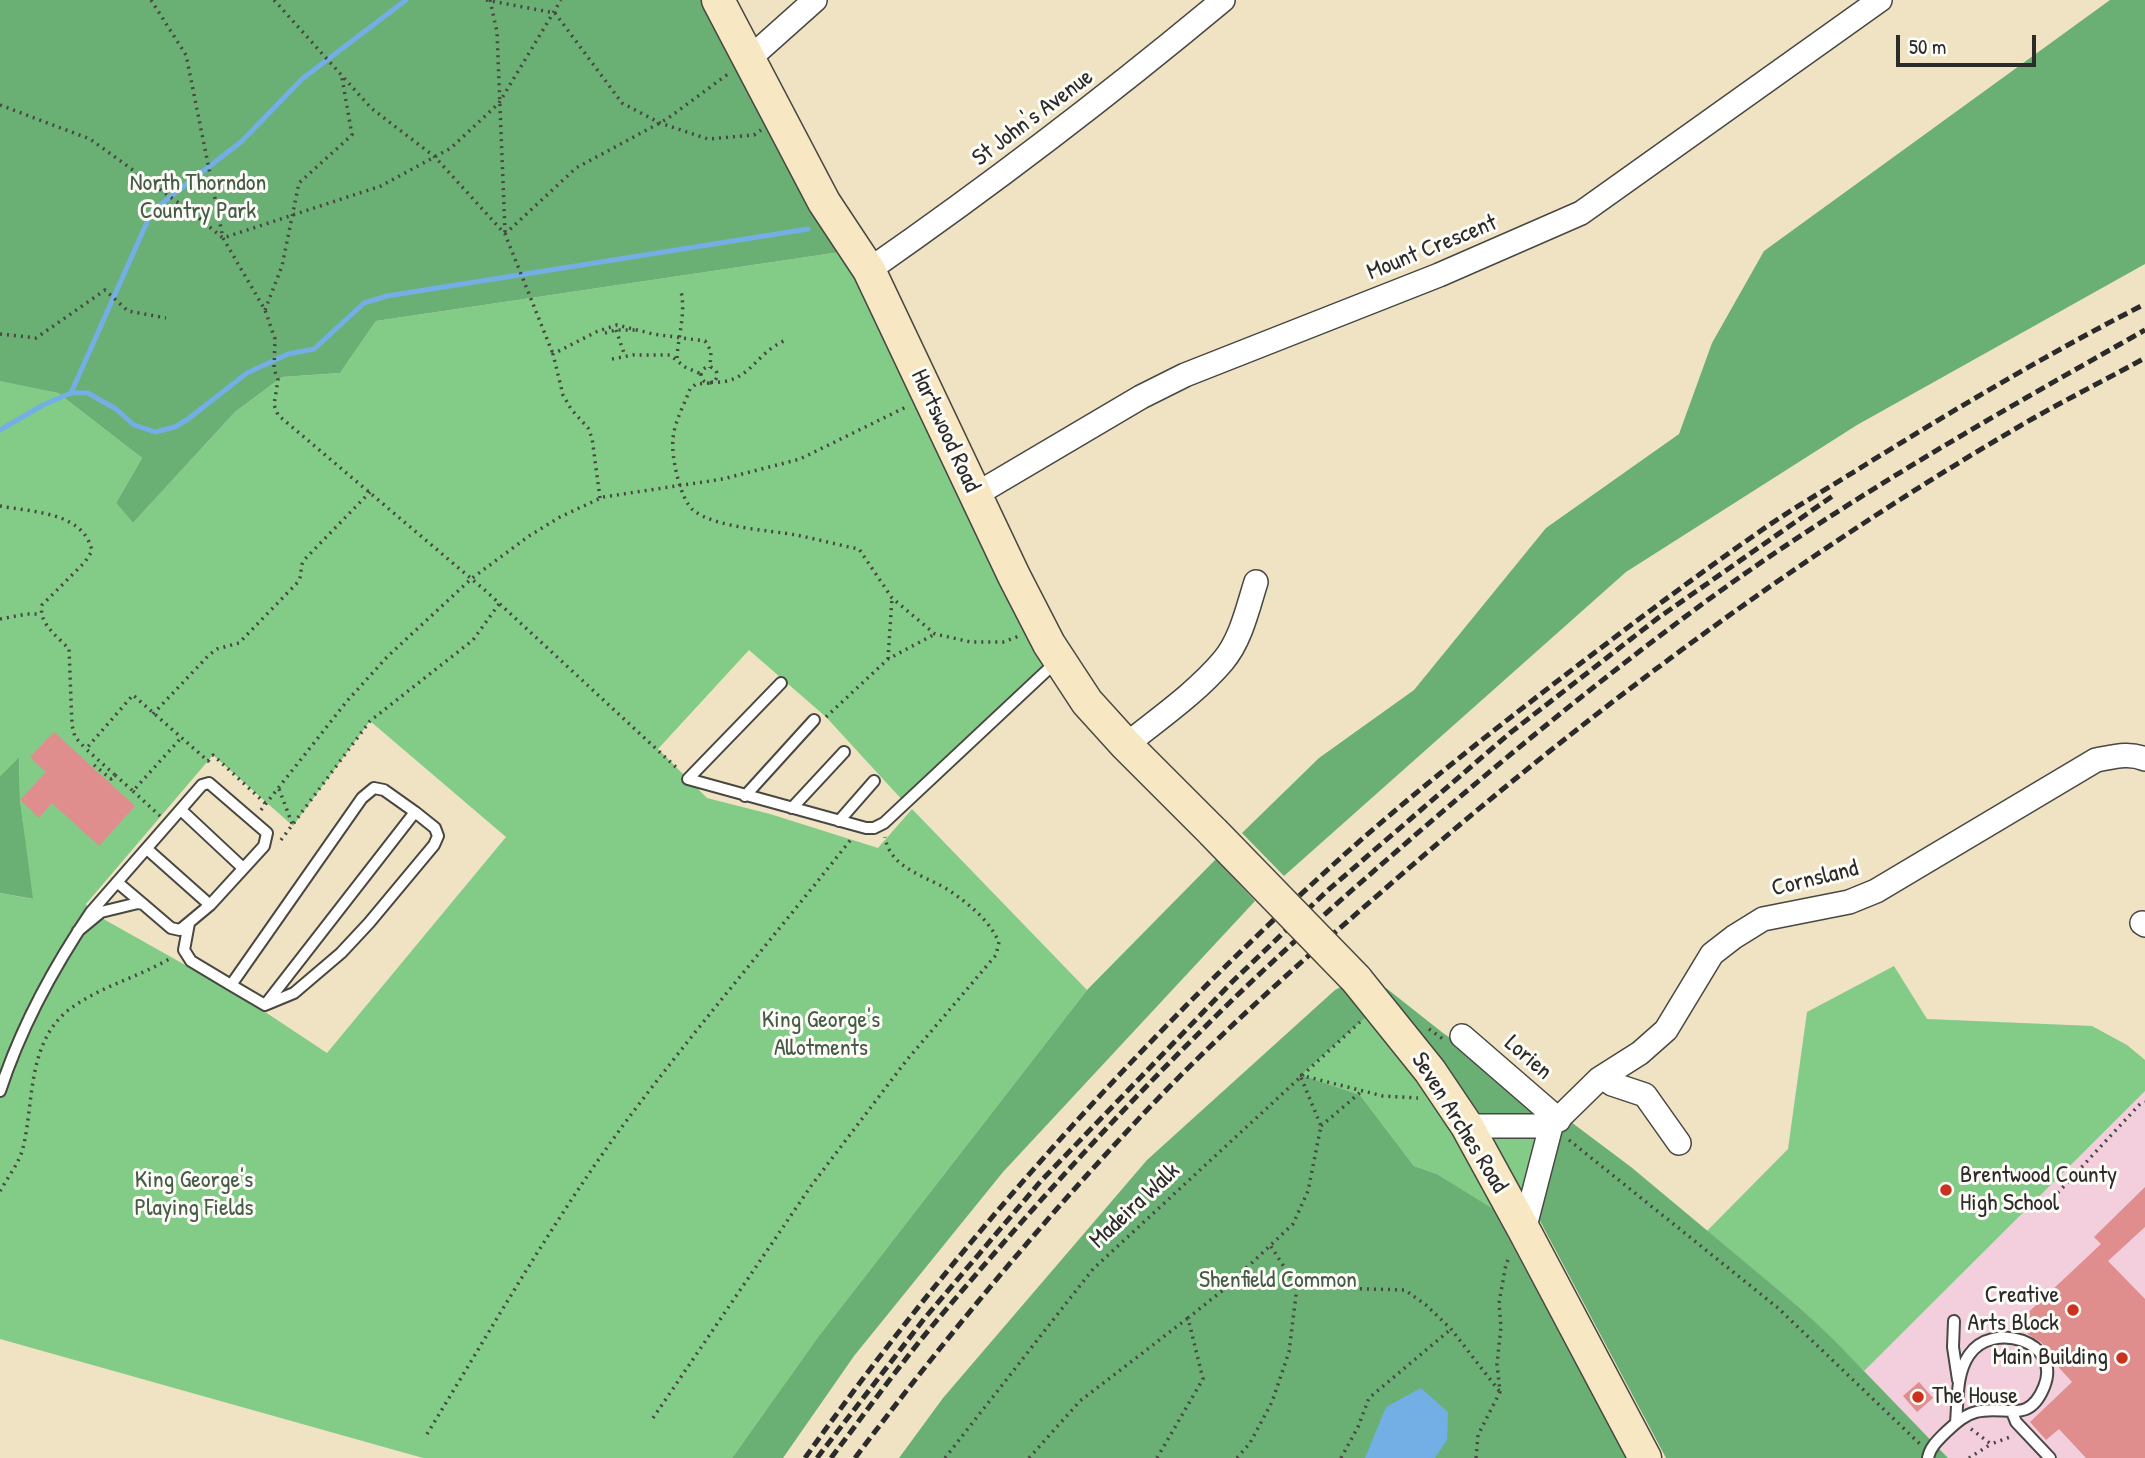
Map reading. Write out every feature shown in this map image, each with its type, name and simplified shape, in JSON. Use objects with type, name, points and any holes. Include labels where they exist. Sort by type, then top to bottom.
[{"type":"street","name":"Hartswood Road","points":[[719,0],[824,202],[869,270],[975,495],[1059,660],[1087,702],[1125,745],[1213,832]]},
{"type":"street","points":[[750,58],[815,0]]},
{"type":"street","name":"St John's Avenue","points":[[869,270],[951,213],[1072,122],[1223,0]]},
{"type":"street","name":"Mount Crescent","points":[[975,495],[1141,397],[1185,375],[1439,275],[1581,213],[1880,0]]},
{"type":"street","points":[[1125,745],[1190,692],[1224,660],[1240,629],[1256,582]]},
{"type":"street","name":"Cornsland","points":[[1524,1230],[1555,1123],[1599,1079],[1640,1053],[1666,1030],[1712,954],[1734,936],[1763,919],[1849,902],[1876,891],[2096,760],[2120,755],[2145,759]]},
{"type":"street","name":"Seven Arches Road","points":[[1213,832],[1356,979],[1459,1114],[1645,1458]]},
{"type":"street","name":"Lorien","points":[[1453,1038],[1555,1123]]},
{"type":"street","points":[[1599,1079],[1645,1095],[1679,1143]]},
{"type":"street","points":[[1459,1114],[1555,1123]]},
{"type":"lane","points":[[780,683],[688,779],[866,828],[879,826],[893,814],[1059,660]]},
{"type":"lane","points":[[745,796],[814,720]]},
{"type":"lane","points":[[792,808],[844,752]]},
{"type":"lane","points":[[839,821],[874,781]]},
{"type":"lane","points":[[0,1091],[9,1062],[39,996],[78,931],[91,912],[202,785],[209,783],[267,833],[266,842],[210,905],[180,930],[171,928],[117,883]]},
{"type":"lane","points":[[231,985],[362,798],[374,788],[384,790],[435,828],[439,836],[369,923],[341,953],[294,993],[265,1005]]},
{"type":"lane","points":[[181,810],[243,868]]},
{"type":"lane","points":[[265,1005],[415,812]]},
{"type":"lane","points":[[147,849],[210,905]]},
{"type":"lane","points":[[78,931],[101,912],[142,904]]},
{"type":"lane","points":[[189,923],[184,950],[191,961],[265,1005]]},
{"type":"lane","points":[[1954,1321],[1953,1348],[1959,1386]]},
{"type":"lane","points":[[1928,1456],[1935,1443],[1966,1415],[1977,1411],[2026,1410],[2039,1398],[2047,1379],[2043,1359],[2032,1343],[2021,1338],[1997,1338],[1970,1353],[1962,1370],[1956,1422]]},
{"type":"lane","points":[[2012,1412],[2012,1417],[2050,1458]]},
{"type":"path","points":[[151,0],[186,55],[223,238],[265,310],[275,339],[274,369],[278,380],[274,405],[278,415],[471,579],[688,779]]},
{"type":"path","points":[[274,0],[371,108],[435,157],[505,234]]},
{"type":"path","points":[[600,499],[592,438],[588,428],[563,395],[553,354],[505,234],[497,32],[488,0],[555,13],[622,103],[660,123],[708,139],[754,135],[770,124]]},
{"type":"path","points":[[223,238],[381,186],[451,148],[499,103],[561,0]]},
{"type":"path","points":[[505,234],[576,168],[660,123],[750,58]]},
{"type":"path","points":[[265,310],[282,266],[299,183],[352,135],[342,76]]},
{"type":"path","points":[[0,105],[90,139],[223,238]]},
{"type":"path","points":[[0,334],[36,338],[105,290],[128,311],[166,318]]},
{"type":"path","points":[[677,358],[677,337],[684,307],[681,291]]},
{"type":"path","points":[[553,354],[607,327],[623,325],[637,330],[705,341],[711,351],[710,368],[717,375],[710,383]]},
{"type":"path","points":[[616,330],[625,356]]},
{"type":"path","points":[[605,333],[637,330]]},
{"type":"path","points":[[786,340],[769,349],[736,380],[696,384],[690,389],[673,438],[686,502],[694,510],[711,519],[752,530],[796,535],[859,549],[892,598],[935,634],[971,642],[1003,642],[1041,628]]},
{"type":"path","points":[[612,359],[663,354],[677,358],[685,367],[701,374],[704,381],[710,383]]},
{"type":"path","points":[[701,374],[703,370],[710,368]]},
{"type":"path","points":[[252,820],[355,692],[428,616],[471,579],[529,536],[560,517],[600,499],[723,480],[800,459],[928,396]]},
{"type":"path","points":[[153,713],[209,655],[217,649],[239,643],[302,577],[300,566],[304,560],[370,492]]},
{"type":"path","points":[[0,506],[60,518],[75,524],[90,541],[92,551],[85,562],[42,605],[40,614],[43,621],[69,649],[72,725],[75,737],[161,816],[169,807]]},
{"type":"path","points":[[888,659],[892,598]]},
{"type":"path","points":[[0,619],[40,614]]},
{"type":"path","points":[[826,717],[888,659],[935,634]]},
{"type":"path","points":[[86,748],[133,695],[208,761],[214,755],[266,804]]},
{"type":"path","points":[[133,791],[181,738]]},
{"type":"path","points":[[94,765],[111,779],[115,775]]},
{"type":"path","points":[[279,789],[293,826]]},
{"type":"path","points":[[653,1418],[811,1186],[906,1061],[996,955],[999,942],[984,918],[948,890],[907,868],[895,858],[885,840],[893,814]]},
{"type":"path","points":[[428,1434],[560,1216],[627,1121],[855,834],[866,828]]},
{"type":"path","name":"Madeira Walk","points":[[945,1458],[1093,1269],[1378,1005]]},
{"type":"path","points":[[1422,1026],[1453,1038]]},
{"type":"path","points":[[1300,1075],[1459,1114]]},
{"type":"path","points":[[1029,1458],[1080,1401],[1222,1291],[1293,1224],[1308,1191],[1321,1126],[1300,1075]]},
{"type":"path","points":[[1321,1126],[1363,1091]]},
{"type":"path","points":[[2053,1198],[2140,1104],[2145,1102]]},
{"type":"path","points":[[1555,1123],[1778,1308],[1928,1456]]},
{"type":"path","points":[[1476,1458],[1478,1435],[1500,1392],[1497,1363],[1501,1327],[1499,1303],[1506,1264],[1524,1230]]},
{"type":"path","points":[[1237,1458],[1250,1443],[1272,1402],[1289,1352],[1297,1287],[1270,1245]]},
{"type":"path","points":[[1297,1287],[1405,1290],[1426,1304],[1451,1329],[1500,1392]]},
{"type":"path","points":[[1157,1458],[1203,1379],[1188,1318]]},
{"type":"path","points":[[1341,1458],[1358,1427],[1368,1398],[1451,1329]]},
{"type":"path","points":[[1956,1422],[1983,1436],[1991,1444]]},
{"type":"path","points":[[1969,1458],[1991,1444],[2023,1430]]},
{"type":"shaded area","name":"Brentwood County High School","points":[[1894,966],[1927,1019],[2092,1026],[2127,1045],[2145,1060],[2145,1458],[1948,1458],[1815,1321],[1707,1231],[1788,1149],[1807,1012]]},
{"type":"green space","name":"North Thorndon Country Park","points":[[0,0],[716,0],[847,251],[376,321],[340,373],[282,377],[235,412],[133,523],[116,503],[142,458],[58,393],[0,381]]},
{"type":"green space","points":[[2110,0],[2145,0],[2145,264],[1857,425],[1626,572],[1284,876],[1242,833],[1319,758],[1414,690],[1546,528],[1679,434],[1712,343],[1764,251]]},
{"type":"green space","points":[[847,251],[1059,660],[905,803],[826,717],[749,650],[658,749],[707,798],[770,814],[878,848],[912,809],[1087,990],[818,1337],[732,1458],[423,1458],[0,1339],[0,893],[32,899],[20,800],[19,757],[0,776],[0,380],[58,393],[142,458],[116,503],[133,523],[235,412],[282,377],[340,373],[376,321]],"holes":[[[370,721],[506,837],[327,1053],[244,998],[91,912],[86,904],[213,755],[293,826]]]},
{"type":"green space","points":[[19,757],[20,800],[33,899],[0,893],[0,776]]},
{"type":"green space","points":[[1216,859],[1255,901],[1003,1172],[854,1356],[783,1458],[732,1458],[818,1337],[1087,990]]},
{"type":"green space","points":[[1894,966],[1927,1019],[2092,1026],[2127,1045],[2145,1060],[2145,1091],[1864,1371],[1800,1308],[1707,1231],[1788,1149],[1807,1012]]},
{"type":"green space","name":"Shenfield Common","points":[[1356,979],[1379,1005],[1386,988],[1443,1033],[1631,1167],[1800,1308],[1948,1458],[1666,1458],[1531,1204],[1551,1126],[1467,1126],[1378,1006],[1301,1075],[1360,1095],[1414,1166],[1437,1174],[1493,1209],[1579,1370],[1631,1458],[899,1458],[943,1398],[1147,1160],[1335,990]]},
{"type":"green space","points":[[1378,1005],[1551,1126],[1524,1230],[1437,1174],[1414,1166],[1360,1095],[1300,1075]]},
{"type":"water","points":[[1421,1388],[1448,1412],[1447,1440],[1435,1458],[1365,1458],[1386,1407]]},
{"type":"building","points":[[54,732],[135,806],[99,846],[52,803],[39,818],[20,800],[46,772],[30,757]]},
{"type":"building","points":[[2145,1187],[2145,1227],[2108,1261],[2145,1299],[2145,1458],[2086,1458],[2059,1429],[2046,1440],[2030,1422],[2072,1382],[2053,1361],[2041,1342],[2017,1323],[2101,1244],[2094,1237]]},
{"type":"building","name":"The House","points":[[1919,1382],[1933,1398],[1917,1412],[1903,1396]]},
{"type":"waterway","points":[[71,393],[152,211],[242,141],[302,79],[406,0]]},
{"type":"waterway","points":[[0,430],[43,405],[71,393],[88,393],[116,409],[134,425],[155,432],[175,427],[188,419],[247,373],[288,354],[314,349],[364,303],[387,296],[808,229]]},
{"type":"railway","points":[[805,1458],[925,1299],[1054,1146],[1191,1001],[1363,838],[1564,676],[1772,523],[1969,402],[2145,304]]},
{"type":"railway","points":[[831,1458],[938,1319],[1033,1209],[1131,1103],[1271,963],[1435,818],[1626,662],[1758,565],[1921,460],[2145,330]]},
{"type":"railway","points":[[855,1458],[996,1280],[1147,1110],[1264,996],[1462,823],[1618,698],[1779,580],[1946,470],[2032,419],[2145,358]]},
{"type":"railway","points":[[817,1458],[924,1319],[1040,1182],[1233,981],[1327,891],[1510,733],[1658,618],[1834,495]]},
{"type":"place","name":"Brentwood County High School","points":[[1946,1190]]},
{"type":"place","name":"Creative Arts Block","points":[[2073,1310]]},
{"type":"place","name":"Main Building","points":[[2122,1358]]},
{"type":"place","name":"The House","points":[[1918,1397]]},
{"type":"park label","name":"King George's Allotments","points":[[821,1035]]},
{"type":"park label","name":"King George's Playing Fields","points":[[194,1195]]}]
